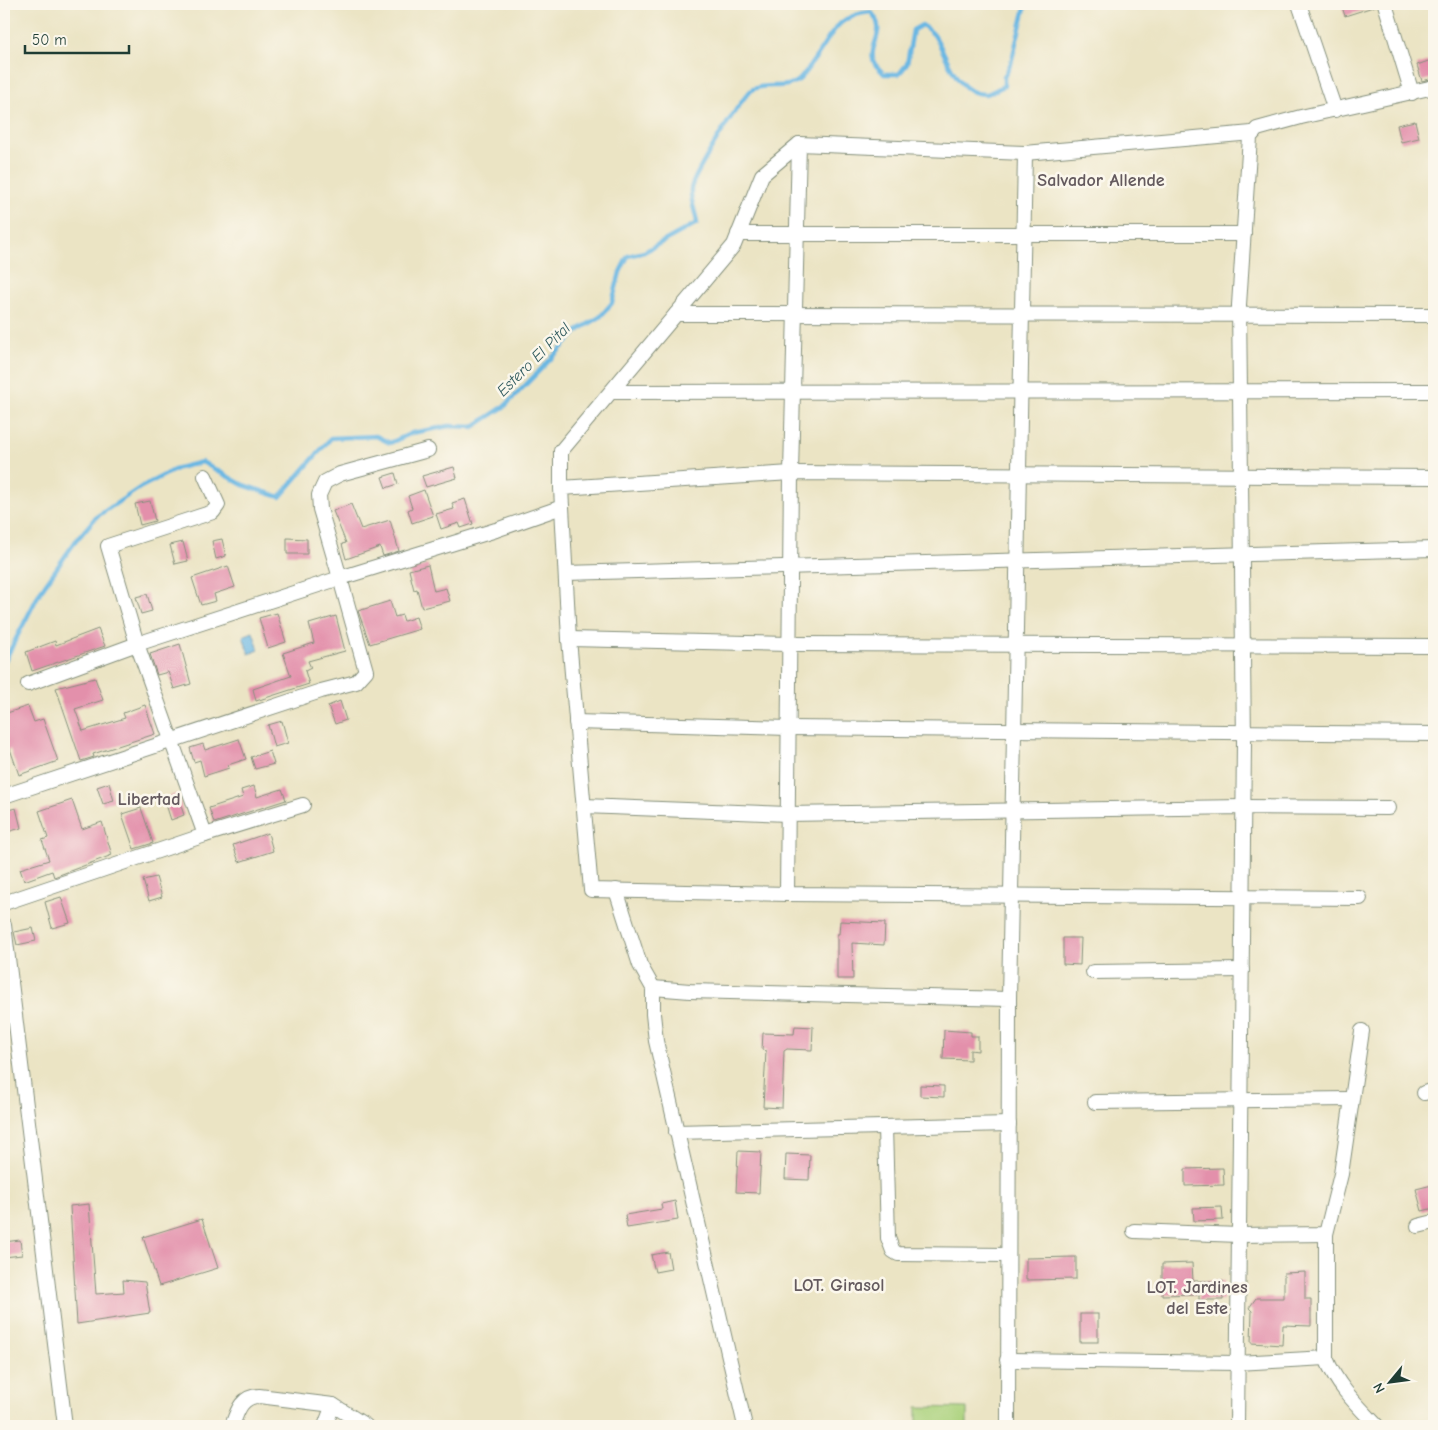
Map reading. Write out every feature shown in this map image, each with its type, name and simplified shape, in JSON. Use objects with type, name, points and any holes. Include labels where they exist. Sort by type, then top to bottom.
[{"type":"street","points":[[1299,4],[1335,110]]},
{"type":"street","points":[[1385,4],[1412,93]]},
{"type":"street","points":[[1360,898],[1010,894],[786,894],[592,890],[569,639],[560,488],[561,451],[734,245],[762,175],[799,144],[1025,153],[1252,133],[1257,129],[1301,117],[1434,87]]},
{"type":"street","points":[[1237,1426],[1244,807],[1244,644],[1239,315],[1252,133]]},
{"type":"street","points":[[786,894],[791,473],[799,144]]},
{"type":"street","points":[[1008,1426],[1010,894],[1017,474],[1025,153]]},
{"type":"street","points":[[738,234],[1244,234]]},
{"type":"street","points":[[676,314],[1434,315]]},
{"type":"street","points":[[611,392],[1434,391]]},
{"type":"street","points":[[4,796],[360,679],[366,671],[320,509],[319,495],[325,482],[340,474],[428,450]]},
{"type":"street","points":[[560,488],[791,473],[1434,477]]},
{"type":"street","points":[[205,476],[218,505],[213,512],[111,543],[108,546],[137,644],[205,835]]},
{"type":"street","points":[[28,684],[137,644],[496,530],[562,507]]},
{"type":"street","points":[[566,573],[1434,550]]},
{"type":"street","points":[[569,639],[789,644],[1434,646]]},
{"type":"street","points":[[576,722],[788,728],[1434,734]]},
{"type":"street","points":[[4,903],[303,804]]},
{"type":"street","points":[[584,806],[787,814],[1244,807],[1388,808]]},
{"type":"street","points":[[616,890],[640,965],[653,988],[656,1041],[745,1426]]},
{"type":"street","points":[[4,925],[65,1426]]},
{"type":"street","points":[[1093,972],[1242,970]]},
{"type":"street","points":[[653,988],[690,991],[1009,999]]},
{"type":"street","points":[[1362,1031],[1341,1174],[1326,1234],[1326,1358],[1333,1374],[1343,1389],[1377,1426]]},
{"type":"street","points":[[1095,1102],[1352,1099]]},
{"type":"street","points":[[676,1132],[1009,1124]]},
{"type":"street","points":[[886,1127],[888,1238],[889,1246],[893,1251],[898,1254],[1008,1255]]},
{"type":"street","points":[[1418,1226],[1434,1222]]},
{"type":"street","points":[[1134,1231],[1239,1235],[1326,1234]]},
{"type":"street","points":[[1007,1360],[1237,1363],[1326,1358]]},
{"type":"street","points":[[232,1426],[238,1409],[245,1400],[252,1396],[333,1405],[366,1426]]},
{"type":"street","points":[[325,1426],[333,1405]]},
{"type":"green space","points":[[917,1407],[967,1408],[967,1426],[917,1426]]},
{"type":"water","points":[[253,632],[259,650],[249,654],[243,636]]},
{"type":"building","points":[[1341,4],[1375,4],[1376,6],[1345,16]]},
{"type":"building","points":[[1434,59],[1434,78],[1422,81],[1417,65]]},
{"type":"building","points":[[1415,121],[1419,138],[1401,142],[1397,125]]},
{"type":"building","points":[[454,467],[457,478],[426,487],[422,476]]},
{"type":"building","points":[[395,473],[398,484],[386,488],[382,477]]},
{"type":"building","points":[[424,490],[433,516],[412,523],[408,510],[412,508],[408,496]]},
{"type":"building","points":[[465,499],[473,524],[461,528],[459,523],[441,529],[436,514],[454,509],[452,503]]},
{"type":"building","points":[[150,501],[155,521],[140,525],[135,504]]},
{"type":"building","points":[[351,504],[361,529],[390,520],[399,551],[383,556],[380,547],[346,559],[342,544],[346,543],[333,511]]},
{"type":"building","points":[[287,538],[307,539],[307,554],[287,554]]},
{"type":"building","points":[[222,539],[226,556],[216,559],[212,541]]},
{"type":"building","points":[[183,542],[188,561],[175,564],[170,545]]},
{"type":"building","points":[[428,565],[434,591],[446,588],[450,601],[422,608],[417,589],[414,590],[409,570]]},
{"type":"building","points":[[228,566],[235,587],[214,594],[216,601],[201,605],[192,578]]},
{"type":"building","points":[[147,594],[152,611],[141,614],[136,597]]},
{"type":"building","points":[[390,601],[395,617],[402,615],[404,621],[416,617],[420,629],[370,644],[358,611]]},
{"type":"building","points":[[277,613],[286,642],[268,648],[259,618]]},
{"type":"building","points":[[336,616],[345,651],[308,661],[311,668],[305,671],[309,684],[256,701],[253,689],[291,676],[283,653],[314,643],[309,624]]},
{"type":"building","points":[[98,629],[105,646],[32,671],[26,652],[55,641],[56,645]]},
{"type":"building","points":[[180,644],[191,684],[174,689],[168,672],[157,675],[150,654]]},
{"type":"building","points":[[95,678],[103,700],[75,709],[83,731],[125,718],[123,713],[145,705],[155,734],[93,754],[94,757],[81,761],[56,688]]},
{"type":"building","points":[[340,701],[346,720],[335,724],[328,706]]},
{"type":"building","points":[[28,706],[34,722],[43,719],[58,761],[19,775],[10,749],[4,752],[4,714]]},
{"type":"building","points":[[282,721],[288,743],[274,747],[268,725]]},
{"type":"building","points":[[239,739],[246,759],[228,765],[229,768],[204,776],[200,760],[194,762],[190,748],[203,744],[205,750]]},
{"type":"building","points":[[270,751],[274,764],[255,769],[251,757]]},
{"type":"building","points":[[109,783],[114,801],[103,804],[97,787]]},
{"type":"building","points":[[254,786],[257,797],[282,789],[286,800],[214,823],[209,808],[243,797],[241,790]]},
{"type":"building","points":[[177,794],[184,815],[171,820],[164,798]]},
{"type":"building","points":[[72,800],[82,829],[102,822],[112,855],[54,877],[52,871],[24,881],[20,869],[49,860],[42,840],[48,838],[39,811]]},
{"type":"building","points":[[16,808],[21,828],[4,833],[4,811]]},
{"type":"building","points":[[141,808],[153,843],[134,849],[122,814]]},
{"type":"building","points":[[268,833],[273,851],[239,862],[233,845]]},
{"type":"building","points":[[156,877],[162,897],[149,901],[143,880]]},
{"type":"building","points":[[61,897],[70,923],[52,928],[45,902]]},
{"type":"building","points":[[840,921],[885,923],[884,945],[852,943],[853,979],[837,979],[837,934],[839,934]]},
{"type":"building","points":[[33,928],[36,941],[17,945],[14,932]]},
{"type":"building","points":[[1063,938],[1081,938],[1080,965],[1063,964]]},
{"type":"building","points":[[795,1026],[813,1027],[812,1050],[787,1049],[784,1051],[782,1108],[763,1107],[766,1051],[762,1050],[763,1033],[794,1034]]},
{"type":"building","points":[[944,1030],[971,1032],[971,1036],[978,1036],[978,1051],[970,1050],[970,1060],[943,1059]]},
{"type":"building","points":[[920,1085],[944,1086],[944,1097],[920,1096]]},
{"type":"building","points":[[738,1151],[761,1152],[759,1193],[736,1192]]},
{"type":"building","points":[[786,1154],[810,1155],[809,1180],[785,1179]]},
{"type":"building","points":[[1223,1168],[1224,1185],[1185,1186],[1185,1169]]},
{"type":"building","points":[[1432,1185],[1434,1208],[1422,1211],[1416,1189]]},
{"type":"building","points":[[675,1201],[678,1220],[627,1228],[625,1215],[662,1209],[661,1204]]},
{"type":"building","points":[[89,1204],[96,1294],[124,1292],[123,1280],[145,1282],[150,1313],[77,1324],[70,1206]]},
{"type":"building","points":[[1222,1207],[1223,1220],[1194,1221],[1193,1208]]},
{"type":"building","points":[[202,1219],[218,1268],[159,1286],[143,1237]]},
{"type":"building","points":[[20,1240],[22,1255],[4,1257],[4,1242]]},
{"type":"building","points":[[668,1252],[671,1269],[655,1272],[651,1255]]},
{"type":"building","points":[[1076,1257],[1076,1279],[1026,1280],[1026,1258]]},
{"type":"building","points":[[1192,1263],[1193,1281],[1223,1281],[1223,1300],[1199,1300],[1199,1294],[1162,1295],[1162,1264]]},
{"type":"building","points":[[1305,1272],[1305,1299],[1311,1299],[1311,1326],[1283,1325],[1282,1345],[1251,1343],[1252,1311],[1249,1308],[1256,1298],[1284,1298],[1284,1273]]},
{"type":"building","points":[[1080,1314],[1098,1314],[1098,1342],[1080,1342]]},
{"type":"waterway","name":"Estero El Pital","points":[[4,662],[40,592],[75,542],[96,517],[141,487],[178,468],[202,462],[243,485],[280,497],[331,438],[376,436],[390,443],[412,433],[449,426],[473,427],[505,406],[580,329],[600,317],[612,303],[620,272],[628,256],[644,252],[697,223],[691,189],[700,169],[739,105],[753,89],[765,86],[788,85],[800,79],[829,36],[841,23],[859,14],[871,12],[878,26],[873,56],[875,64],[884,74],[899,74],[907,64],[913,30],[922,25],[934,35],[960,81],[976,93],[986,94],[1004,86],[1004,77],[1011,63],[1026,4]]},
{"type":"district","name":"Salvador Allende","points":[[1101,180]]},
{"type":"district","name":"Libertad","points":[[149,799]]},
{"type":"district","name":"LOT. Girasol","points":[[839,1285]]},
{"type":"district","name":"LOT. Jardines del Este","points":[[1197,1297]]}]
